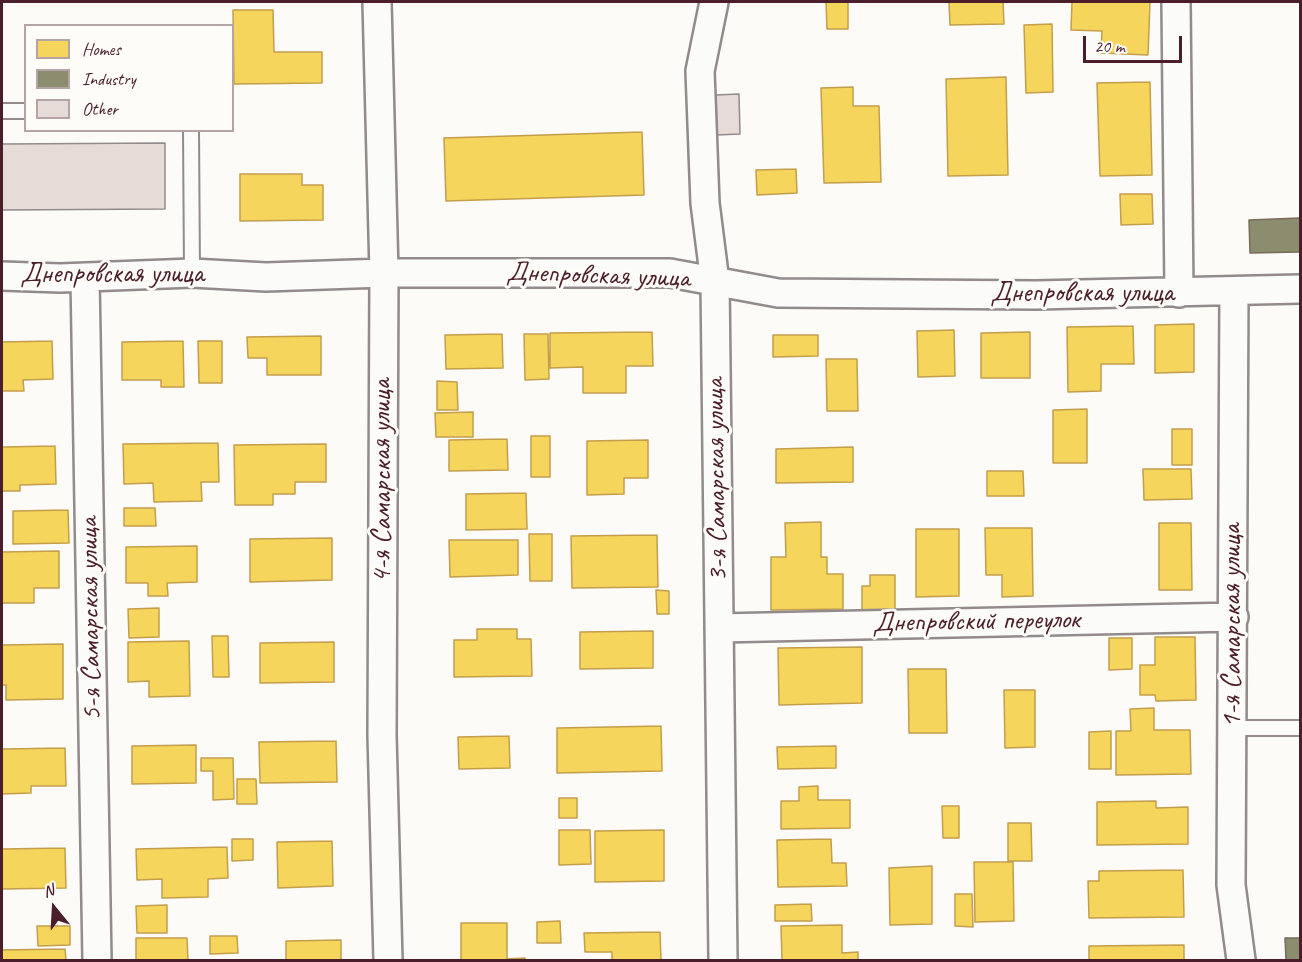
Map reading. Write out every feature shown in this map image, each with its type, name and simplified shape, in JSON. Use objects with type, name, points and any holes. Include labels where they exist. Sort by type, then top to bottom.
[{"type":"street","name":"4-я Самарская улица","points":[[377,2],[384,273],[382,735],[388,960]]},
{"type":"street","name":"3-я Самарская улица","points":[[714,2],[700,71],[705,203],[715,282],[723,960]]},
{"type":"street","points":[[1176,2],[1179,293]]},
{"type":"street","name":"Днепровская улица","points":[[2,276],[85,278],[192,273],[266,277],[384,273],[670,273],[778,293],[1179,293],[1300,288]]},
{"type":"street","name":"5-я Самарская улица","points":[[85,278],[96,960]]},
{"type":"street","name":"1-я Самарская улица","points":[[1234,291],[1231,885],[1241,960]]},
{"type":"street","name":"Днепровский переулок","points":[[718,628],[1234,617]]},
{"type":"lane","points":[[2,111],[24,111]]},
{"type":"lane","points":[[191,132],[192,273]]},
{"type":"lane","points":[[1233,728],[1300,728]]},
{"type":"building: Homes","points":[[826,2],[848,2],[848,29],[827,29]]},
{"type":"building: Homes","points":[[949,2],[1003,2],[1004,24],[950,25]]},
{"type":"building: Homes","points":[[1072,2],[1150,2],[1148,55],[1101,53],[1102,31],[1071,30]]},
{"type":"building: Homes","points":[[233,10],[273,10],[274,52],[322,52],[322,83],[234,84]]},
{"type":"building: Homes","points":[[1052,24],[1053,92],[1026,93],[1024,25]]},
{"type":"building: Homes","points":[[1006,77],[1008,175],[948,176],[946,79]]},
{"type":"building: Homes","points":[[1150,82],[1152,175],[1100,176],[1097,83]]},
{"type":"building: Homes","points":[[853,87],[853,106],[879,106],[881,182],[824,183],[821,88]]},
{"type":"building: Homes","points":[[642,132],[644,195],[446,201],[444,138]]},
{"type":"building: Homes","points":[[796,169],[797,193],[757,195],[756,170]]},
{"type":"building: Homes","points":[[240,174],[302,174],[302,185],[323,185],[323,220],[240,221]]},
{"type":"building: Homes","points":[[1120,194],[1152,194],[1153,224],[1121,225]]},
{"type":"building: Homes","points":[[1194,324],[1194,372],[1155,373],[1155,325]]},
{"type":"building: Homes","points":[[1133,326],[1134,364],[1101,364],[1101,391],[1068,392],[1067,327]]},
{"type":"building: Homes","points":[[954,330],[955,376],[918,377],[917,331]]},
{"type":"building: Homes","points":[[652,332],[653,366],[626,366],[626,393],[583,393],[583,367],[550,368],[550,333]]},
{"type":"building: Homes","points":[[1030,332],[1030,378],[981,378],[981,333]]},
{"type":"building: Homes","points":[[502,334],[503,368],[446,369],[445,335]]},
{"type":"building: Homes","points":[[524,334],[548,334],[549,379],[525,380]]},
{"type":"building: Homes","points":[[773,335],[818,335],[818,356],[773,357]]},
{"type":"building: Homes","points":[[321,336],[321,375],[267,375],[267,358],[248,358],[247,337]]},
{"type":"building: Homes","points":[[52,341],[53,379],[23,380],[24,391],[2,391],[2,342]]},
{"type":"building: Homes","points":[[183,341],[184,387],[161,387],[161,380],[122,380],[122,342]]},
{"type":"building: Homes","points":[[198,341],[222,341],[222,383],[199,383]]},
{"type":"building: Homes","points":[[826,359],[857,359],[858,411],[827,411]]},
{"type":"building: Homes","points":[[437,381],[457,382],[458,410],[437,410]]},
{"type":"building: Homes","points":[[1087,409],[1087,463],[1053,463],[1053,410]]},
{"type":"building: Homes","points":[[473,412],[473,437],[436,437],[435,413]]},
{"type":"building: Homes","points":[[1172,429],[1192,429],[1192,465],[1172,465]]},
{"type":"building: Homes","points":[[531,436],[550,436],[550,477],[531,477]]},
{"type":"building: Homes","points":[[507,439],[508,470],[449,471],[449,440]]},
{"type":"building: Homes","points":[[648,440],[648,478],[624,478],[624,494],[587,495],[587,441]]},
{"type":"building: Homes","points":[[218,443],[219,482],[201,482],[202,501],[154,502],[153,483],[124,484],[123,444]]},
{"type":"building: Homes","points":[[326,444],[326,482],[295,482],[295,494],[273,494],[273,505],[235,505],[234,445]]},
{"type":"building: Homes","points":[[55,446],[56,484],[20,485],[20,491],[2,491],[2,447]]},
{"type":"building: Homes","points":[[853,447],[853,482],[776,483],[776,449]]},
{"type":"building: Homes","points":[[1143,469],[1191,469],[1192,499],[1144,500]]},
{"type":"building: Homes","points":[[987,471],[1023,471],[1024,496],[987,496]]},
{"type":"building: Homes","points":[[526,493],[527,529],[466,530],[466,494]]},
{"type":"building: Homes","points":[[124,508],[155,508],[156,526],[124,526]]},
{"type":"building: Homes","points":[[68,510],[69,543],[13,544],[13,511]]},
{"type":"building: Homes","points":[[821,522],[821,557],[827,557],[827,574],[843,574],[843,609],[771,610],[771,557],[786,557],[785,523]]},
{"type":"building: Homes","points":[[1159,523],[1191,523],[1192,590],[1159,590]]},
{"type":"building: Homes","points":[[985,528],[1032,528],[1033,596],[1002,597],[1002,575],[986,575]]},
{"type":"building: Homes","points":[[916,529],[959,529],[959,596],[916,597]]},
{"type":"building: Homes","points":[[529,534],[552,534],[552,581],[530,581]]},
{"type":"building: Homes","points":[[657,535],[658,587],[572,588],[571,536]]},
{"type":"building: Homes","points":[[332,538],[332,580],[250,582],[250,539]]},
{"type":"building: Homes","points":[[449,540],[518,540],[518,575],[450,577]]},
{"type":"building: Homes","points":[[197,546],[197,582],[167,583],[168,596],[148,596],[148,583],[126,583],[126,547]]},
{"type":"building: Homes","points":[[59,551],[59,588],[34,588],[34,603],[2,603],[2,552]]},
{"type":"building: Homes","points":[[870,575],[895,575],[895,612],[862,612],[862,586],[870,586]]},
{"type":"building: Homes","points":[[656,590],[669,591],[669,614],[657,614]]},
{"type":"building: Homes","points":[[159,608],[159,637],[129,638],[128,609]]},
{"type":"building: Homes","points":[[477,629],[517,629],[517,639],[531,639],[532,676],[454,677],[454,640],[477,640]]},
{"type":"building: Homes","points":[[653,631],[653,668],[580,669],[580,632]]},
{"type":"building: Homes","points":[[212,636],[228,636],[229,677],[213,677]]},
{"type":"building: Homes","points":[[1155,637],[1195,637],[1196,700],[1156,701],[1155,695],[1140,695],[1140,665],[1155,665]]},
{"type":"building: Homes","points":[[1109,638],[1132,638],[1132,669],[1109,670]]},
{"type":"building: Homes","points":[[189,641],[190,696],[149,697],[149,681],[128,682],[128,642]]},
{"type":"building: Homes","points":[[334,642],[334,682],[260,683],[260,643]]},
{"type":"building: Homes","points":[[63,644],[63,699],[6,700],[6,685],[2,685],[2,645]]},
{"type":"building: Homes","points":[[862,647],[862,703],[779,705],[778,648]]},
{"type":"building: Homes","points":[[908,669],[946,669],[947,733],[909,733]]},
{"type":"building: Homes","points":[[1004,690],[1035,690],[1035,747],[1005,748]]},
{"type":"building: Homes","points":[[1154,708],[1154,730],[1190,730],[1191,774],[1116,775],[1116,731],[1131,731],[1130,709]]},
{"type":"building: Homes","points":[[661,726],[662,771],[557,773],[557,728]]},
{"type":"building: Homes","points":[[1111,731],[1111,769],[1089,769],[1089,732]]},
{"type":"building: Homes","points":[[509,736],[510,768],[459,769],[458,737]]},
{"type":"building: Homes","points":[[336,741],[337,782],[260,783],[259,742]]},
{"type":"building: Homes","points":[[196,745],[196,783],[132,784],[132,746]]},
{"type":"building: Homes","points":[[836,746],[836,768],[778,769],[777,747]]},
{"type":"building: Homes","points":[[65,748],[66,786],[31,786],[31,793],[2,794],[2,749]]},
{"type":"building: Homes","points":[[201,758],[233,758],[234,799],[213,800],[213,771],[201,771]]},
{"type":"building: Homes","points":[[237,779],[256,779],[257,804],[237,804]]},
{"type":"building: Homes","points":[[818,786],[818,800],[850,800],[850,828],[781,829],[781,801],[799,801],[799,787]]},
{"type":"building: Homes","points":[[559,798],[577,798],[577,818],[559,818]]},
{"type":"building: Homes","points":[[1156,801],[1156,808],[1188,807],[1188,844],[1097,845],[1097,802]]},
{"type":"building: Homes","points":[[942,806],[959,806],[959,838],[943,838]]},
{"type":"building: Homes","points":[[1008,823],[1031,823],[1032,861],[1008,861]]},
{"type":"building: Homes","points":[[559,830],[590,830],[591,864],[559,865]]},
{"type":"building: Homes","points":[[664,830],[664,881],[595,882],[595,831]]},
{"type":"building: Homes","points":[[232,839],[253,839],[253,860],[232,861]]},
{"type":"building: Homes","points":[[831,839],[832,863],[846,863],[847,886],[778,887],[777,840]]},
{"type":"building: Homes","points":[[332,841],[333,886],[278,888],[277,842]]},
{"type":"building: Homes","points":[[227,847],[228,878],[208,879],[208,897],[162,898],[162,879],[137,880],[136,849]]},
{"type":"building: Homes","points":[[65,848],[66,888],[2,889],[2,849]]},
{"type":"building: Homes","points":[[974,862],[1013,862],[1014,921],[975,922]]},
{"type":"building: Homes","points":[[932,866],[932,924],[890,925],[889,868]]},
{"type":"building: Homes","points":[[1183,870],[1184,917],[1089,918],[1088,881],[1099,881],[1099,871]]},
{"type":"building: Homes","points":[[955,894],[972,894],[973,927],[955,926]]},
{"type":"building: Homes","points":[[811,904],[812,921],[775,921],[775,905]]},
{"type":"building: Homes","points":[[167,905],[167,933],[137,933],[136,906]]},
{"type":"building: Homes","points":[[560,921],[561,943],[537,943],[537,922]]},
{"type":"building: Homes","points":[[461,923],[507,923],[507,959],[525,958],[526,960],[461,960]]},
{"type":"building: Homes","points":[[842,925],[842,953],[858,952],[858,960],[782,960],[781,926]]},
{"type":"building: Homes","points":[[37,926],[70,926],[70,945],[38,946]]},
{"type":"building: Homes","points":[[660,932],[661,960],[612,960],[612,952],[585,952],[584,933]]},
{"type":"building: Homes","points":[[210,936],[237,936],[238,953],[210,954]]},
{"type":"building: Homes","points":[[136,938],[187,938],[188,960],[136,960]]},
{"type":"building: Homes","points":[[341,940],[341,960],[286,960],[286,941]]},
{"type":"building: Homes","points":[[1184,945],[1184,960],[1089,960],[1089,946]]},
{"type":"building: Homes","points":[[65,949],[66,960],[2,960],[2,950]]},
{"type":"building: Industry","points":[[1300,218],[1300,252],[1250,253],[1249,220]]},
{"type":"building: Industry","points":[[1285,938],[1300,938],[1300,960],[1286,960]]},
{"type":"building: Other","points":[[739,94],[740,134],[717,135],[716,95]]},
{"type":"building: Other","points":[[165,143],[165,209],[2,210],[2,144]]}]
